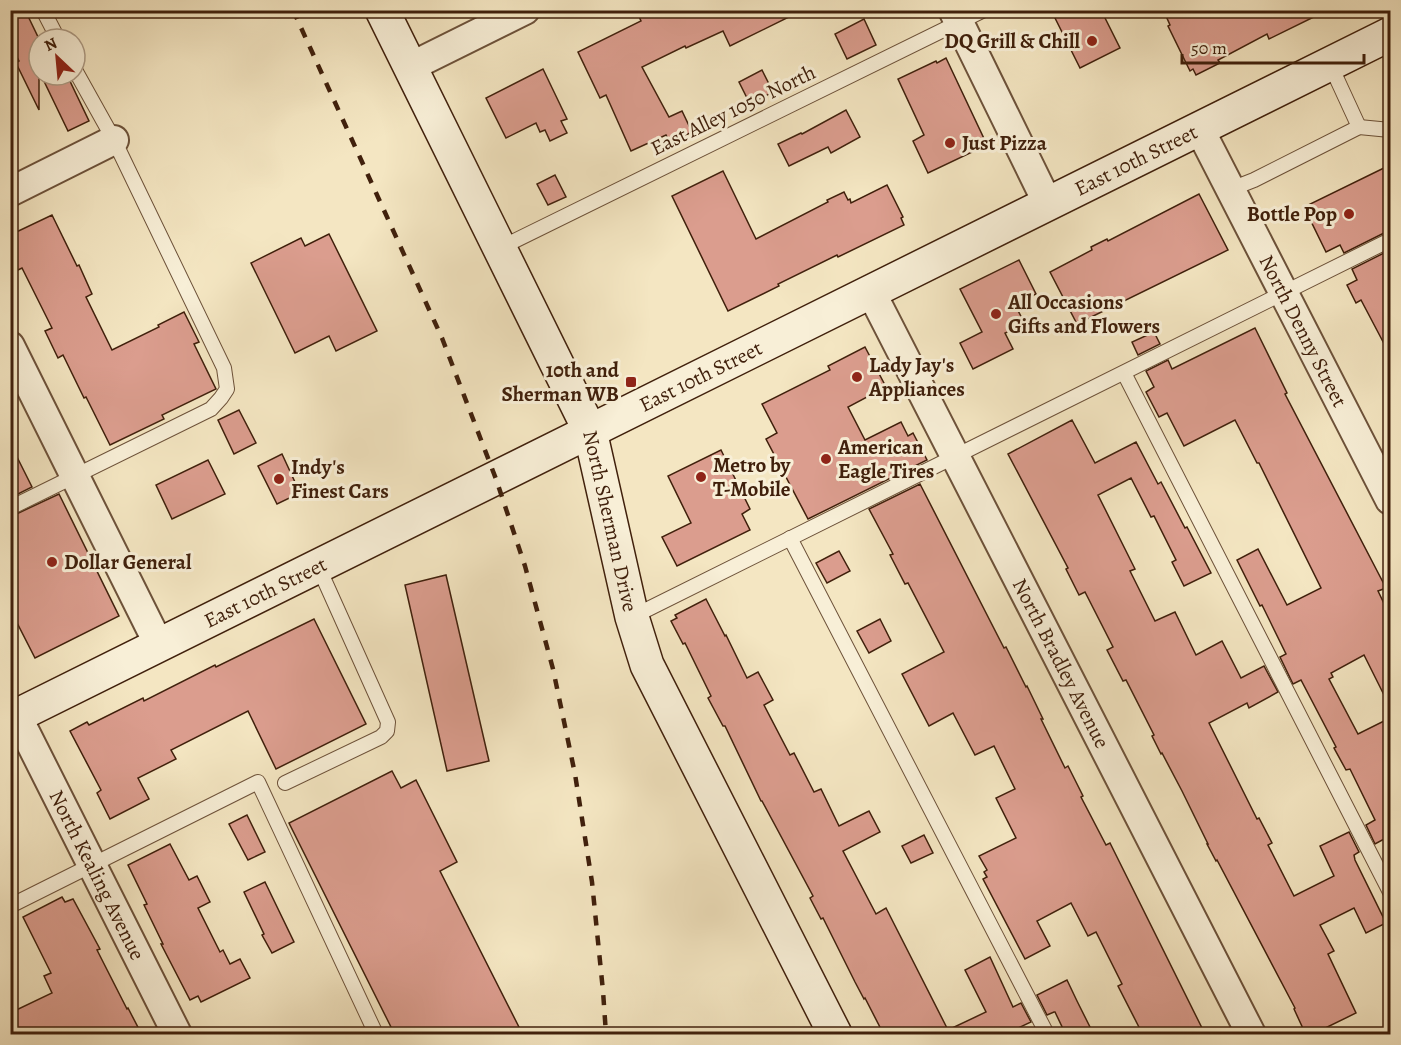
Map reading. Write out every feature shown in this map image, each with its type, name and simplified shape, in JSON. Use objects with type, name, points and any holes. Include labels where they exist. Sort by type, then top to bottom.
[{"type":"main road","name":"North Sherman Drive","points":[[382,10],[590,431],[632,617],[647,665],[836,1035]]},
{"type":"main road","name":"East 10th Street","points":[[14,717],[1390,33]]},
{"type":"street","points":[[410,68],[525,10]]},
{"type":"street","points":[[966,14],[1048,204]]},
{"type":"street","name":"North Denny Street","points":[[1199,129],[1390,500]]},
{"type":"street","points":[[10,192],[114,140]]},
{"type":"street","name":"North Bradley Avenue","points":[[872,292],[1251,1035]]},
{"type":"street","points":[[10,346],[159,645]]},
{"type":"street","name":"North Kealing Avenue","points":[[14,717],[92,865],[177,1035]]},
{"type":"lane","points":[[43,10],[52,27]]},
{"type":"lane","name":"East Alley 1050 North","points":[[500,248],[966,14]]},
{"type":"lane","points":[[1330,64],[1359,127]]},
{"type":"lane","points":[[10,508],[211,409],[226,389],[224,368],[114,140],[84,87]]},
{"type":"lane","points":[[1231,189],[1254,180],[1359,127],[1390,130]]},
{"type":"lane","points":[[632,617],[1390,240]]},
{"type":"lane","points":[[1124,373],[1390,892]]},
{"type":"lane","points":[[790,538],[1047,1035]]},
{"type":"lane","points":[[285,783],[381,737],[387,731],[388,722],[318,566]]},
{"type":"lane","points":[[10,906],[258,782],[376,1035]]},
{"type":"building","points":[[636,10],[803,10],[730,46],[723,31],[642,67],[669,117],[682,111],[692,132],[670,143],[666,135],[631,151],[606,95],[600,98],[578,52],[641,21]]},
{"type":"building","name":"DQ Grill & Chill","points":[[1051,10],[1101,10],[1120,48],[1080,68]]},
{"type":"building","points":[[1178,10],[1328,10],[1269,39],[1267,34],[1218,60],[1220,63],[1196,75],[1193,69],[1190,71],[1168,26],[1170,25],[1166,16]]},
{"type":"building","points":[[26,12],[33,27],[27,27],[27,85],[16,63],[19,61],[10,43],[10,19]]},
{"type":"building","points":[[864,19],[876,45],[847,59],[835,34]]},
{"type":"building","points":[[946,58],[987,145],[928,173],[913,141],[924,135],[898,79]]},
{"type":"building","points":[[543,69],[567,119],[561,121],[567,133],[550,141],[545,130],[540,132],[536,123],[506,138],[486,98]]},
{"type":"building","points":[[762,70],[773,92],[750,104],[739,82]]},
{"type":"building","points":[[28,87],[39,87],[39,110]]},
{"type":"building","points":[[47,87],[73,87],[89,121],[68,131]]},
{"type":"building","points":[[846,110],[860,137],[831,153],[828,147],[789,166],[778,144]]},
{"type":"building","name":"Bottle Pop","points":[[1390,165],[1390,231],[1344,253],[1340,245],[1326,252],[1304,207]]},
{"type":"building","points":[[723,171],[756,239],[844,192],[851,203],[887,185],[903,217],[901,218],[904,225],[838,257],[837,255],[728,311],[672,196]]},
{"type":"building","points":[[555,175],[566,197],[548,205],[537,184]]},
{"type":"building","points":[[1199,194],[1228,250],[1077,324],[1050,272],[1092,250],[1091,247],[1107,239],[1108,241]]},
{"type":"building","points":[[52,215],[92,294],[86,297],[112,350],[184,312],[199,342],[194,344],[216,389],[162,415],[164,419],[110,445],[63,355],[58,358],[45,331],[52,328],[22,268],[16,271],[10,260],[10,235]]},
{"type":"building","points":[[329,234],[377,331],[336,351],[329,336],[295,353],[251,263],[301,238],[305,246]]},
{"type":"building","points":[[1390,250],[1390,355],[1361,300],[1356,303],[1347,285],[1357,280],[1352,269]]},
{"type":"building","name":"All Occasions Gifts and Flowers","points":[[1019,260],[1036,294],[1015,305],[1025,324],[1005,333],[1013,349],[973,369],[960,343],[982,332],[960,289]]},
{"type":"building","points":[[1255,328],[1287,393],[1285,394],[1386,588],[1378,591],[1390,616],[1390,707],[1364,655],[1331,673],[1333,677],[1329,679],[1358,734],[1390,718],[1390,853],[1384,839],[1375,844],[1366,825],[1375,820],[1350,769],[1346,770],[1334,748],[1336,747],[1301,680],[1293,684],[1280,657],[1286,654],[1237,560],[1258,549],[1287,605],[1321,588],[1259,463],[1235,420],[1184,446],[1167,413],[1159,417],[1146,392],[1154,387],[1146,371],[1168,360],[1172,369]]},
{"type":"building","points":[[1154,332],[1160,344],[1138,355],[1132,342]]},
{"type":"building","name":"American Eagle Tires","points":[[865,347],[886,387],[848,407],[865,440],[901,422],[908,436],[913,433],[927,460],[808,519],[766,439],[777,433],[762,404],[830,370],[828,366]]},
{"type":"building","points":[[239,410],[256,443],[234,454],[218,420]]},
{"type":"building","points":[[1072,420],[1095,463],[1136,442],[1158,484],[1161,482],[1185,528],[1187,527],[1211,573],[1184,586],[1172,562],[1176,560],[1154,516],[1151,517],[1131,478],[1098,495],[1135,569],[1130,571],[1155,621],[1175,612],[1196,655],[1222,641],[1241,678],[1264,666],[1278,692],[1249,708],[1247,703],[1209,723],[1257,819],[1259,818],[1272,843],[1268,845],[1294,896],[1334,876],[1320,846],[1349,832],[1359,852],[1354,855],[1355,860],[1386,923],[1366,933],[1354,908],[1320,925],[1334,951],[1328,954],[1356,1013],[1311,1035],[1306,1035],[1295,1008],[1207,844],[1126,680],[1123,681],[1107,650],[1113,647],[1085,592],[1079,595],[1066,569],[1068,568],[1008,454]]},
{"type":"building","points":[[10,443],[32,487],[10,498]]},
{"type":"building","points":[[721,450],[750,509],[742,514],[750,530],[677,566],[662,537],[691,523],[668,476]]},
{"type":"building","name":"Indy's Finest Cars","points":[[282,454],[300,493],[277,504],[258,466]]},
{"type":"building","points":[[208,460],[225,494],[172,519],[156,485]]},
{"type":"building","points":[[920,484],[1004,648],[1006,647],[1027,686],[1065,768],[1068,766],[1106,845],[1110,843],[1202,1028],[1189,1035],[1143,1035],[1118,986],[1122,984],[1096,932],[1088,936],[1071,903],[1037,921],[1050,946],[1025,959],[983,879],[987,877],[984,872],[987,870],[979,856],[1016,838],[996,798],[1015,789],[994,746],[975,755],[953,713],[929,726],[902,674],[944,652],[908,583],[905,584],[890,555],[893,554],[869,509]]},
{"type":"building","name":"Dollar General","points":[[59,494],[119,616],[35,658],[10,609],[10,517]]},
{"type":"building","points":[[839,551],[850,571],[827,583],[816,563]]},
{"type":"building","points":[[446,575],[489,761],[447,771],[405,585]]},
{"type":"building","points":[[706,599],[747,678],[758,672],[773,700],[764,705],[790,755],[794,753],[814,792],[821,789],[839,826],[869,811],[880,832],[843,851],[876,914],[886,908],[948,1030],[986,1012],[965,970],[990,957],[1013,1007],[1021,1003],[1031,1022],[1003,1035],[884,1035],[823,918],[821,919],[810,898],[813,896],[761,801],[725,726],[708,698],[711,696],[685,643],[683,644],[671,621],[677,618],[675,615]]},
{"type":"building","points":[[314,619],[366,724],[276,769],[248,711],[171,750],[176,759],[138,778],[149,799],[110,819],[97,793],[101,790],[70,731],[87,722],[89,725],[143,698],[144,701]]},
{"type":"building","points":[[880,619],[891,641],[869,653],[857,631]]},
{"type":"building","points":[[392,771],[401,788],[416,780],[457,862],[440,871],[523,1035],[395,1035],[289,823]]},
{"type":"building","points":[[247,815],[265,852],[248,860],[229,824]]},
{"type":"building","points":[[924,835],[933,853],[911,863],[902,846]]},
{"type":"building","points":[[170,844],[189,880],[197,876],[210,902],[198,908],[220,952],[223,950],[230,964],[240,959],[250,978],[201,1002],[198,996],[190,1000],[161,944],[163,944],[144,905],[147,904],[128,865]]},
{"type":"building","points":[[265,882],[294,942],[272,953],[244,892]]},
{"type":"building","points":[[62,897],[65,902],[73,899],[142,1035],[10,1035],[10,1013],[52,993],[44,976],[51,973],[23,917]]},
{"type":"building","points":[[1067,980],[1094,1035],[1066,1035],[1055,1012],[1047,1015],[1037,995]]},
{"type":"railway","points":[[293,10],[442,338],[496,479],[525,566],[553,669],[575,774],[592,882],[606,1034]]},
{"type":"place","name":"DQ Grill & Chill","points":[[1092,41]]},
{"type":"place","name":"Just Pizza","points":[[950,143]]},
{"type":"place","name":"Bottle Pop","points":[[1349,214]]},
{"type":"place","name":"All Occasions Gifts and Flowers","points":[[996,314]]},
{"type":"place","name":"Lady Jay's Appliances","points":[[857,377]]},
{"type":"place","name":"10th and Sherman WB","points":[[631,382]]},
{"type":"place","name":"American Eagle Tires","points":[[826,459]]},
{"type":"place","name":"Metro by T-Mobile","points":[[701,477]]},
{"type":"place","name":"Indy's Finest Cars","points":[[279,479]]},
{"type":"place","name":"Dollar General","points":[[52,562]]}]
